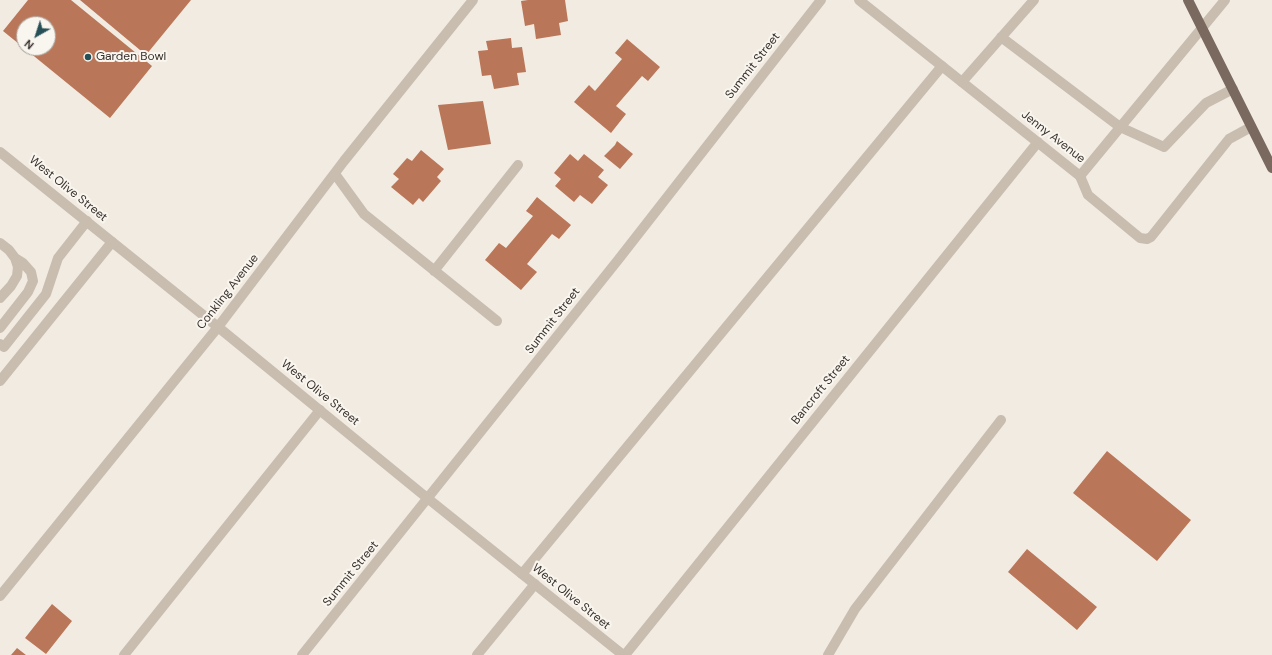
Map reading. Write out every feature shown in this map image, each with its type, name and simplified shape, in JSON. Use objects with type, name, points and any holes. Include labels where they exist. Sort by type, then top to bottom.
[{"type":"main road","points":[[1188,0],[1251,126],[1269,154],[1272,168]]},
{"type":"street","name":"Conkling Avenue","points":[[0,596],[218,327],[335,174],[473,0]]},
{"type":"street","name":"Summit Street","points":[[302,655],[428,499],[821,0]]},
{"type":"street","name":"Jenny Avenue","points":[[859,0],[1080,176],[1225,0]]},
{"type":"street","points":[[962,82],[1034,0]]},
{"type":"street","points":[[1002,37],[1120,127],[1164,147],[1206,102],[1233,89]]},
{"type":"street","points":[[522,574],[942,66]]},
{"type":"street","points":[[1080,176],[1088,195],[1140,238],[1147,239],[1229,139],[1251,126]]},
{"type":"street","name":"Bancroft Street","points":[[624,655],[1038,142]]},
{"type":"street","name":"West Olive Street","points":[[0,152],[218,327],[428,499],[624,655]]},
{"type":"street","points":[[434,271],[518,165]]},
{"type":"street","points":[[335,174],[364,214],[497,322]]},
{"type":"street","points":[[0,344],[4,348],[46,294],[58,258],[86,221]]},
{"type":"street","points":[[0,381],[112,242]]},
{"type":"street","points":[[0,243],[31,272],[33,281],[28,292],[0,328]]},
{"type":"street","points":[[0,298],[11,286],[16,276],[18,267],[15,258]]},
{"type":"street","points":[[124,655],[320,410]]},
{"type":"street","points":[[828,655],[855,609],[1001,420]]},
{"type":"street","points":[[477,655],[535,584]]},
{"type":"building","name":"Garden Bowl","points":[[28,0],[71,0],[152,66],[110,118],[34,56],[56,56],[56,16],[16,16],[16,42],[3,31]]},
{"type":"building","points":[[80,0],[191,0],[146,55]]},
{"type":"building","points":[[565,0],[568,21],[559,23],[561,35],[536,39],[534,24],[525,26],[521,1]]},
{"type":"building","points":[[511,38],[512,48],[522,47],[526,72],[517,73],[519,85],[494,89],[491,75],[482,76],[478,51],[488,50],[486,41]]},
{"type":"building","points":[[627,39],[660,67],[648,81],[642,76],[616,106],[626,114],[611,133],[574,102],[589,85],[595,91],[622,59],[615,53]]},
{"type":"building","points":[[483,101],[491,144],[448,150],[438,105]]},
{"type":"building","points":[[617,141],[633,154],[620,169],[604,156]]},
{"type":"building","points":[[421,150],[444,169],[437,177],[441,181],[423,202],[419,198],[413,205],[391,187],[399,179],[393,174],[407,158],[412,161]]},
{"type":"building","points":[[570,154],[578,161],[584,154],[604,170],[598,177],[608,185],[592,204],[580,195],[574,202],[555,186],[561,179],[554,173]]},
{"type":"building","points":[[537,197],[571,225],[559,239],[552,234],[527,264],[537,272],[521,290],[485,260],[499,243],[506,248],[533,216],[526,211]]},
{"type":"building","points":[[1107,451],[1191,520],[1157,561],[1073,493]]},
{"type":"building","points":[[1027,549],[1097,607],[1077,630],[1008,572]]},
{"type":"building","points":[[52,604],[72,621],[46,654],[25,638]]},
{"type":"building","points":[[17,648],[26,655],[11,655]]},
{"type":"place","name":"Garden Bowl","points":[[88,57]]}]
